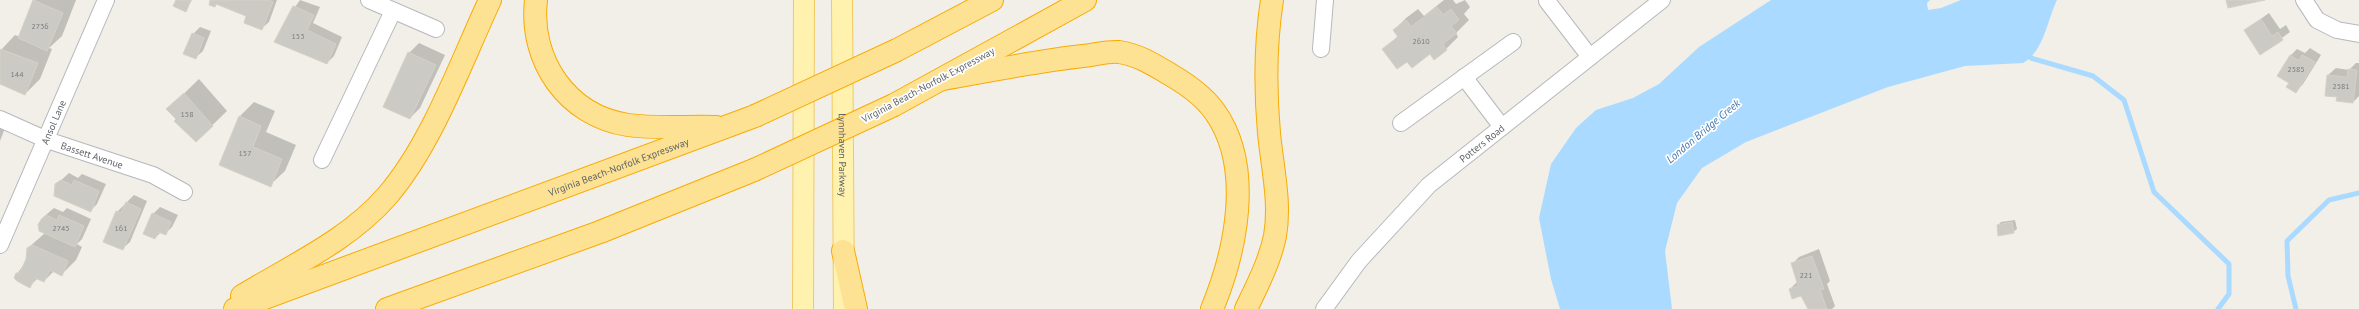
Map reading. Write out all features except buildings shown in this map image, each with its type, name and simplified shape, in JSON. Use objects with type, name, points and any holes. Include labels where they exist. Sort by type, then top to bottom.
[{"type":"highway","points":[[220,309],[330,244],[357,224],[386,197],[410,166],[428,133],[490,0]]},
{"type":"highway","points":[[536,0],[534,14],[536,36],[541,56],[549,73],[561,89],[592,113],[611,121],[635,126],[730,127]]},
{"type":"highway","name":"Virginia Beach-Norfolk Expressway","points":[[387,309],[600,232],[754,170],[894,105],[1085,0]]},
{"type":"highway","points":[[1246,309],[1264,270],[1275,236],[1276,202],[1265,80],[1267,28],[1272,0]]},
{"type":"highway","name":"Virginia Beach-Norfolk Expressway","points":[[235,309],[730,127],[897,50],[984,3]]},
{"type":"highway","points":[[943,79],[1049,60],[1118,52],[1149,61],[1201,96],[1215,111],[1227,133],[1236,169],[1237,201],[1233,235],[1226,268],[1212,309]]},
{"type":"highway","points":[[843,250],[856,309]]},
{"type":"main road","points":[[803,309],[804,0]]},
{"type":"main road","name":"Lynnhaven Parkway","points":[[842,0],[844,309]]},
{"type":"street","name":"Ansol Lane","points":[[0,245],[47,140],[106,0]]},
{"type":"street","points":[[1321,49],[1325,0]]},
{"type":"street","name":"Potters Road","points":[[1324,309],[1359,261],[1429,184],[1662,0]]},
{"type":"street","points":[[2304,0],[2317,20],[2337,30],[2359,34]]},
{"type":"street","points":[[375,1],[393,11],[436,29]]},
{"type":"street","points":[[1547,1],[1590,57]]},
{"type":"street","points":[[322,160],[393,11]]},
{"type":"street","points":[[1401,123],[1513,42]]},
{"type":"street","points":[[1464,78],[1502,127]]},
{"type":"street","name":"Bassett Avenue","points":[[0,119],[47,140],[153,176],[184,192]]},
{"type":"water","name":"London Bridge Creek","points":[[1771,0],[1930,0],[1927,3],[1928,10],[1941,8],[1961,0],[2057,0],[2044,35],[2036,51],[2023,63],[1965,66],[1888,87],[1746,142],[1702,168],[1677,203],[1665,251],[1672,309],[1560,309],[1551,279],[1539,218],[1551,164],[1576,128],[1596,110],[1633,98],[1659,84],[1699,47]]},
{"type":"waterway","points":[[2031,58],[2093,76],[2124,100],[2154,192],[2229,264],[2229,294],[2218,309]]},
{"type":"waterway","points":[[2296,309],[2288,276],[2287,241],[2329,200],[2359,193]]}]
